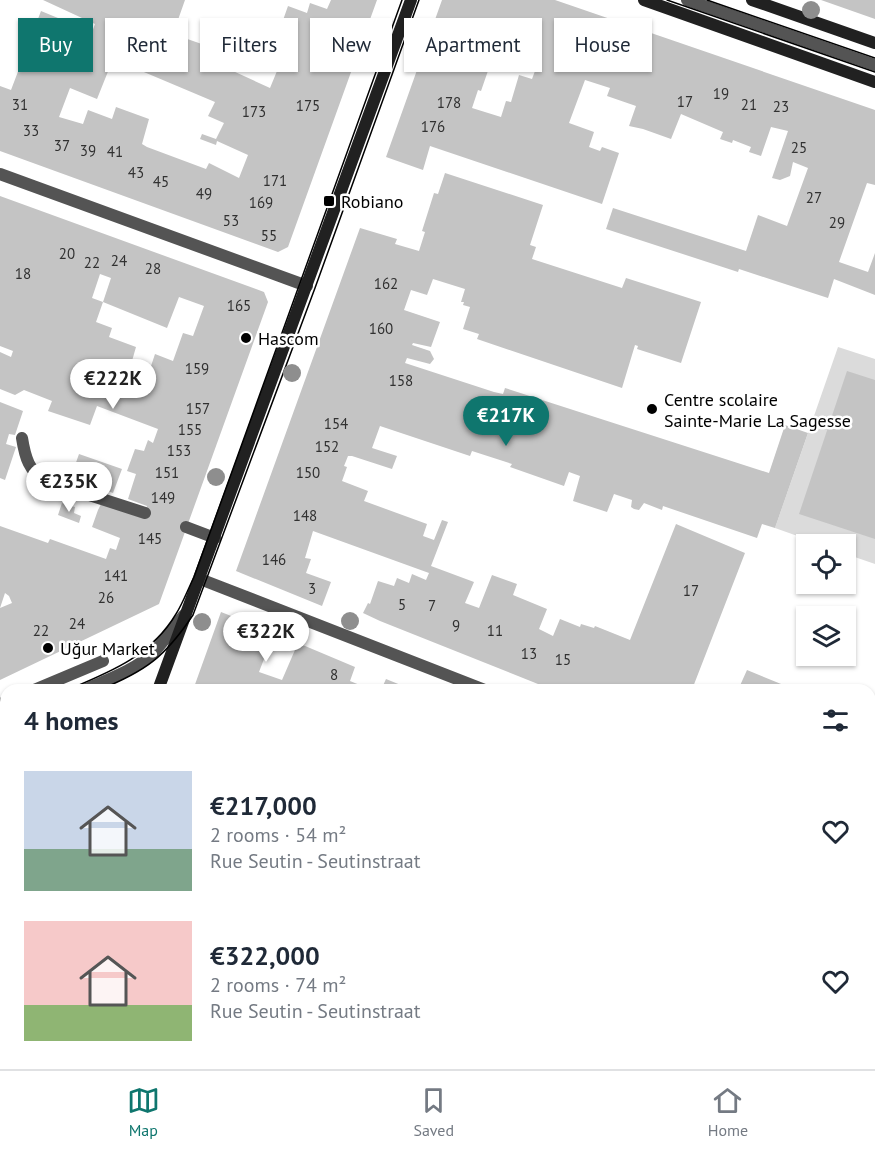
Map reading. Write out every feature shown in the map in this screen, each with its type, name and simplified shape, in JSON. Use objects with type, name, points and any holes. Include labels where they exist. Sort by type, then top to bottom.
[{"type":"street","points":[[160,684],[411,0]]},
{"type":"street","points":[[644,0],[875,82]]},
{"type":"street","points":[[687,0],[875,64]]},
{"type":"street","points":[[752,0],[875,43]]},
{"type":"street","points":[[0,174],[308,286]]},
{"type":"street","points":[[22,438],[26,455],[35,475],[46,481],[145,513]]},
{"type":"street","points":[[186,527],[215,537]]},
{"type":"street","points":[[200,579],[470,684]]},
{"type":"street","points":[[97,684],[130,669],[148,657],[187,612]]},
{"type":"street","points":[[48,684],[103,661]]},
{"type":"shaded area","points":[[838,347],[875,359],[875,564],[856,557],[856,534],[796,535],[775,528]]},
{"type":"building","points":[[43,0],[185,0],[179,18],[105,18],[105,72],[108,72],[97,99],[70,88],[59,117],[83,124],[88,110],[112,119],[116,107],[149,119],[142,144],[147,147],[206,169],[209,163],[239,178],[248,155],[217,141],[216,145],[200,139],[202,134],[216,139],[224,123],[208,116],[215,102],[144,72],[188,72],[188,39],[200,43],[200,72],[235,72],[270,88],[277,72],[298,72],[298,18],[284,18],[288,6],[307,13],[310,3],[327,9],[331,0],[377,0],[371,18],[310,18],[310,72],[351,72],[288,247],[278,252],[0,151],[0,86],[11,90],[18,72],[93,72],[95,24],[93,18],[82,18]]},
{"type":"building","points":[[442,0],[555,0],[607,18],[554,18],[554,72],[652,72],[652,33],[875,110],[875,185],[867,183],[839,262],[868,272],[875,253],[875,295],[834,279],[828,298],[739,269],[738,272],[606,229],[613,208],[746,251],[758,215],[787,226],[808,168],[793,162],[790,176],[780,180],[772,178],[788,131],[771,127],[761,156],[749,152],[751,147],[733,140],[732,143],[720,139],[723,132],[681,114],[671,139],[629,126],[636,106],[607,96],[610,88],[585,80],[569,123],[594,132],[589,147],[600,151],[602,147],[619,153],[602,204],[430,146],[423,170],[386,157],[416,72],[488,72],[472,108],[501,117],[506,101],[511,102],[519,75],[532,79],[535,72],[542,72],[542,18],[436,18]]},
{"type":"building","points":[[821,0],[875,0],[875,19]]},
{"type":"building","points":[[41,11],[58,18],[38,18]]},
{"type":"building","points":[[445,173],[543,205],[530,245],[536,247],[532,259],[622,288],[626,278],[701,302],[681,363],[637,349],[638,346],[635,345],[622,388],[477,339],[479,334],[463,329],[470,307],[461,302],[465,289],[433,279],[427,295],[411,290],[404,310],[440,322],[431,347],[413,343],[412,345],[430,351],[434,359],[430,364],[407,358],[405,363],[494,392],[503,394],[505,388],[769,473],[785,425],[808,433],[775,528],[762,524],[757,538],[663,506],[662,510],[644,503],[639,510],[634,509],[631,507],[632,500],[614,494],[607,512],[573,501],[580,476],[569,472],[564,486],[510,467],[512,464],[472,451],[470,456],[380,426],[372,448],[397,456],[392,469],[348,456],[342,481],[368,491],[364,501],[427,524],[423,536],[434,540],[442,520],[448,522],[431,566],[474,582],[465,603],[479,608],[492,575],[517,584],[513,595],[547,609],[539,629],[553,636],[560,619],[580,627],[581,624],[594,628],[595,626],[630,640],[676,524],[745,553],[694,684],[538,684],[380,621],[363,613],[368,603],[370,604],[378,581],[394,586],[397,578],[409,583],[412,574],[426,580],[429,573],[313,531],[305,558],[311,559],[306,573],[331,582],[322,606],[236,571],[360,228],[397,239],[395,244],[419,251],[425,232],[422,231],[434,193],[438,194]]},
{"type":"building","points":[[0,196],[264,292],[268,302],[159,604],[0,680],[0,608],[0,526],[48,543],[50,539],[106,559],[110,548],[116,550],[120,538],[92,527],[98,510],[101,504],[143,518],[147,506],[128,499],[136,474],[127,471],[135,449],[144,451],[148,440],[153,443],[158,429],[97,406],[90,425],[48,411],[52,401],[24,390],[15,395],[0,389],[0,352],[11,357],[13,351],[0,346]],"holes":[[[100,274],[111,278],[103,302],[92,298]],[[179,297],[204,306],[193,336],[183,333],[173,361],[155,354],[148,375],[130,368],[136,347],[109,337],[112,328],[96,322],[103,302],[167,328]],[[5,593],[12,603],[0,608]]]},
{"type":"building","points":[[847,371],[875,380],[875,539],[799,514]]},
{"type":"building","points":[[0,402],[23,411],[15,435],[9,434],[6,444],[16,447],[5,480],[0,478]]},
{"type":"building","points":[[79,454],[122,469],[113,493],[81,481],[77,472],[73,471]]},
{"type":"building","points":[[62,503],[75,507],[74,513],[81,516],[79,523],[58,515]]},
{"type":"building","points":[[221,612],[274,633],[259,672],[282,680],[298,643],[355,667],[350,681],[357,684],[195,684]]},
{"type":"building","points":[[747,670],[781,684],[741,684]]},
{"type":"building","points":[[386,679],[398,684],[384,684]]},
{"type":"tram line","points":[[81,684],[114,669],[142,652],[166,629],[183,601],[194,577],[402,0]]},
{"type":"tram line","points":[[112,684],[153,661],[173,642],[193,615],[419,0]]},
{"type":"tram line","points":[[667,0],[875,72]]},
{"type":"tram line","points":[[707,0],[875,58]]},
{"type":"place","name":"Robiano","points":[[329,201]]},
{"type":"place","name":"Hascom","points":[[246,338]]},
{"type":"place","name":"Centre scolaire Sainte-Marie La Sagesse","points":[[652,409]]},
{"type":"place","name":"Uğur Market","points":[[48,648]]}]
